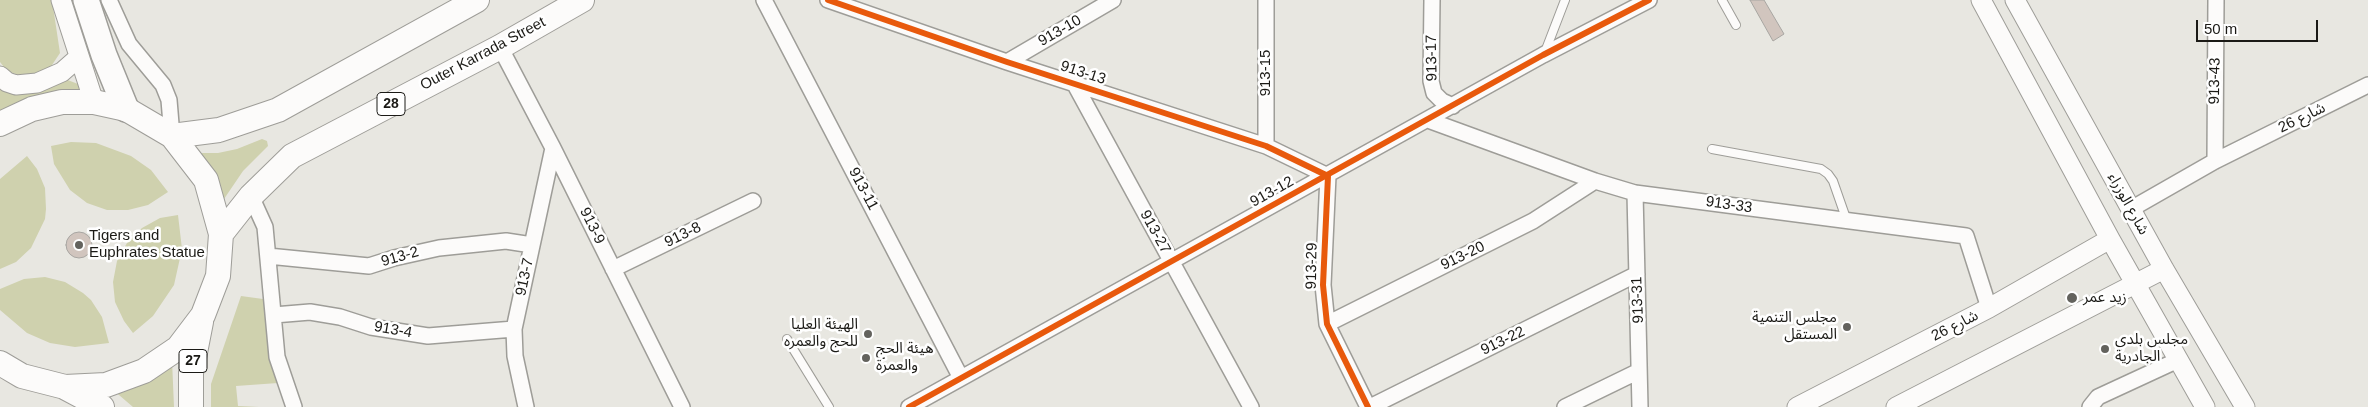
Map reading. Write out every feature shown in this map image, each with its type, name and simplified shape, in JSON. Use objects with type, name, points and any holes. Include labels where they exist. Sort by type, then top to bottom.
[{"type":"highway","points":[[86,0],[104,55],[126,109]]},
{"type":"main road","name":"Outer Karrada Street","points":[[221,234],[251,196],[292,156],[500,47],[582,0]]},
{"type":"main road","points":[[172,136],[219,130],[278,110],[463,3]]},
{"type":"main road","points":[[0,124],[32,109],[62,102],[94,102],[126,109],[172,136],[206,180],[221,234],[218,276],[203,315],[178,348],[144,371],[106,385],[64,387]]},
{"type":"main road","name":"27","points":[[191,407],[191,373],[195,344],[203,315]]},
{"type":"main road","points":[[0,363],[22,376],[64,387],[102,407]]},
{"type":"street","points":[[61,0],[94,102]]},
{"type":"street","points":[[109,0],[129,44],[163,85],[169,100],[172,136]]},
{"type":"street","name":"913-11","points":[[764,0],[962,378]]},
{"type":"street","name":"913-13","points":[[828,0],[1007,62],[1266,146],[1328,176]]},
{"type":"street","name":"913-10","points":[[1007,62],[1114,0]]},
{"type":"street","name":"913-15","points":[[1266,0],[1266,146]]},
{"type":"street","name":"913-17","points":[[1432,0],[1431,81],[1434,93],[1442,101],[1453,106]]},
{"type":"street","name":"913-12","points":[[909,407],[1544,55],[1649,0]]},
{"type":"street","points":[[1981,0],[2134,283],[2205,407]]},
{"type":"street","name":"شارع الوزراء","points":[[2014,0],[2237,404]]},
{"type":"street","name":"913-43","points":[[2214,161],[2216,0]]},
{"type":"street","name":"913-9","points":[[500,47],[553,148],[682,407]]},
{"type":"street","points":[[0,76],[7,82],[16,85],[36,84],[62,72],[79,57]]},
{"type":"street","points":[[2016,67],[2044,57]]},
{"type":"street","name":"913-27","points":[[1074,83],[1251,407]]},
{"type":"street","name":"شارع 26","points":[[2131,209],[2214,161],[2368,85]]},
{"type":"street","name":"913-33","points":[[1428,120],[1595,181],[1635,192],[1966,236],[1989,308]]},
{"type":"street","name":"913-7","points":[[526,407],[515,356],[514,329],[553,148]]},
{"type":"street","name":"913-29","points":[[1328,176],[1323,285],[1328,324],[1369,407]]},
{"type":"street","name":"913-20","points":[[1328,324],[1533,221],[1595,181]]},
{"type":"street","name":"913-31","points":[[1635,192],[1640,407]]},
{"type":"street","points":[[251,196],[264,227],[277,357],[294,407]]},
{"type":"street","name":"913-8","points":[[613,270],[753,201]]},
{"type":"street","name":"شارع 26","points":[[1797,407],[1989,308],[2110,239]]},
{"type":"street","name":"913-2","points":[[268,256],[370,266],[394,258],[439,248],[506,241],[532,245]]},
{"type":"street","points":[[1896,407],[2164,269]]},
{"type":"street","name":"913-22","points":[[1369,407],[1637,274]]},
{"type":"street","name":"913-4","points":[[274,315],[317,313],[340,317],[371,327],[428,336],[514,329]]},
{"type":"street","points":[[2090,407],[2098,397],[2178,360]]},
{"type":"street","points":[[1565,407],[1639,371]]},
{"type":"lane","points":[[1544,55],[1565,0]]},
{"type":"lane","points":[[1722,0],[1736,26]]},
{"type":"lane","points":[[1712,149],[1821,169],[1833,181],[1847,221]]},
{"type":"lane","points":[[787,339],[830,407]]},
{"type":"green space","points":[[0,0],[52,0],[60,53],[50,68],[39,75],[25,77],[7,71],[0,62]]},
{"type":"green space","points":[[65,79],[78,84],[83,91],[0,112],[0,85]]},
{"type":"green space","points":[[262,139],[267,141],[268,146],[243,171],[224,199],[214,179],[196,153],[218,153],[237,149]]},
{"type":"green space","points":[[71,142],[96,143],[131,156],[151,170],[168,192],[148,205],[128,210],[107,210],[87,203],[70,190],[54,164],[51,146]]},
{"type":"green space","points":[[27,156],[37,169],[45,188],[45,219],[31,248],[16,262],[0,269],[0,179]]},
{"type":"green space","points":[[178,215],[182,249],[174,285],[153,316],[133,333],[124,321],[115,302],[113,282],[117,261],[127,243],[142,228],[160,218]]},
{"type":"green space","points":[[45,277],[65,282],[91,300],[102,317],[109,343],[75,347],[50,343],[27,333],[0,310],[0,289],[24,279]]},
{"type":"green space","points":[[241,296],[263,299],[278,383],[236,386],[238,406],[259,407],[211,407],[211,384]]},
{"type":"green space","points":[[172,360],[174,407],[133,407],[112,389]]},
{"type":"building","points":[[1750,0],[1764,0],[1784,34],[1773,41]]},
{"type":"building","name":"Tigers and Euphrates Statue","points":[[79,232],[88,236],[92,245],[88,254],[79,258],[70,254],[66,245],[70,236]]},
{"type":"cycle path","points":[[828,0],[1007,62],[1266,146],[1328,176],[1323,285],[1327,324],[1368,407]]},
{"type":"cycle path","points":[[909,407],[1543,55],[1649,0]]},
{"type":"place","name":"Tigers and Euphrates Statue","points":[[79,245]]},
{"type":"place","name":"زيد عمر","points":[[2072,298]]},
{"type":"place","name":"مجلس التنمية المستقل","points":[[1847,327]]},
{"type":"place","name":"الهيئة العليا للحج والعمره","points":[[868,334]]},
{"type":"place","name":"مجلس بلدي الجادرية","points":[[2105,349]]},
{"type":"place","name":"هيئة الحج والعمرة","points":[[866,358]]}]
